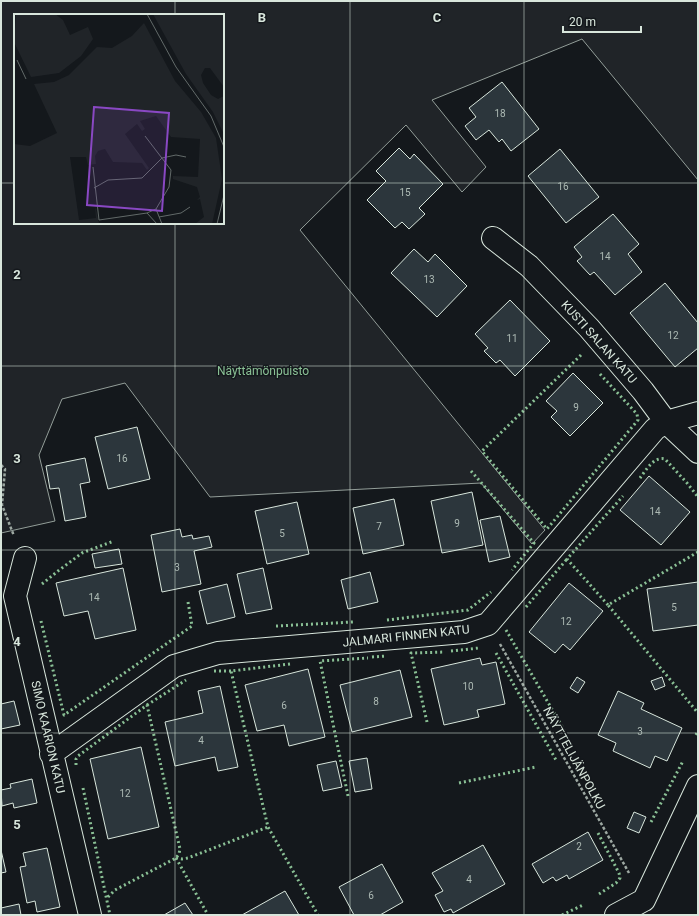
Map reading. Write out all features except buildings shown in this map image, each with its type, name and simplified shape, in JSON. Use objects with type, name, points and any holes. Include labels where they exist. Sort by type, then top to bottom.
[{"type":"street","name":"KUSTI SALAN KATU","points":[[493,238],[529,266],[589,328],[643,391],[666,422],[698,452]]},
{"type":"street","points":[[488,624],[655,429],[666,422],[698,413]]},
{"type":"street","name":"SIMO KAARION KATU","points":[[25,558],[15,596],[90,915]]},
{"type":"street","name":"JALMARI FINNEN KATU","points":[[51,754],[174,666],[218,653],[464,632],[488,624]]},
{"type":"street","points":[[616,915],[647,907],[698,786]]},
{"type":"path","points":[[1,465],[5,469],[2,505],[12,533],[25,558]]},
{"type":"path","name":"NÄYTTELIJÄNPOLKU","points":[[488,624],[647,907]]},
{"type":"green space","name":"Näyttämönpuisto","points":[[1,1],[698,1],[698,180],[582,39],[432,100],[486,167],[462,192],[406,125],[300,230],[545,530],[532,544],[481,483],[210,497],[125,383],[62,399],[39,455],[55,521],[1,533]]},
{"type":"hedge","points":[[581,355],[482,451],[547,529],[638,420],[637,414],[600,374]]},
{"type":"hedge","points":[[640,478],[654,462],[665,459],[698,497]]},
{"type":"hedge","points":[[471,471],[534,543],[512,570]]},
{"type":"hedge","points":[[608,605],[567,559],[623,496]]},
{"type":"hedge","points":[[42,584],[82,553],[114,541]]},
{"type":"hedge","points":[[698,552],[608,605],[698,713]]},
{"type":"hedge","points":[[526,607],[567,559]]},
{"type":"hedge","points":[[387,620],[468,610],[491,592]]},
{"type":"hedge","points":[[41,621],[64,715],[192,626],[188,602]]},
{"type":"hedge","points":[[276,626],[353,622]]},
{"type":"hedge","points":[[506,630],[564,730]]},
{"type":"hedge","points":[[451,651],[479,648]]},
{"type":"hedge","points":[[427,722],[411,653],[445,652]]},
{"type":"hedge","points":[[496,653],[556,760]]},
{"type":"hedge","points":[[372,657],[386,656]]},
{"type":"hedge","points":[[348,796],[320,661],[368,658]]},
{"type":"hedge","points":[[290,664],[231,671],[268,827],[318,915]]},
{"type":"hedge","points":[[214,671],[231,671]]},
{"type":"hedge","points":[[147,705],[186,680]]},
{"type":"hedge","points":[[76,765],[76,759],[78,756],[147,705],[180,849],[179,854],[176,858],[115,890],[107,898]]},
{"type":"hedge","points":[[696,735],[698,731]]},
{"type":"hedge","points":[[651,822],[683,761]]},
{"type":"hedge","points":[[459,783],[536,767]]},
{"type":"hedge","points":[[83,788],[110,915]]},
{"type":"hedge","points":[[176,858],[188,858],[268,827]]},
{"type":"hedge","points":[[598,833],[619,873],[620,878],[616,883],[599,894]]},
{"type":"hedge","points":[[176,858],[208,915]]},
{"type":"hedge","points":[[562,915],[583,905]]}]
